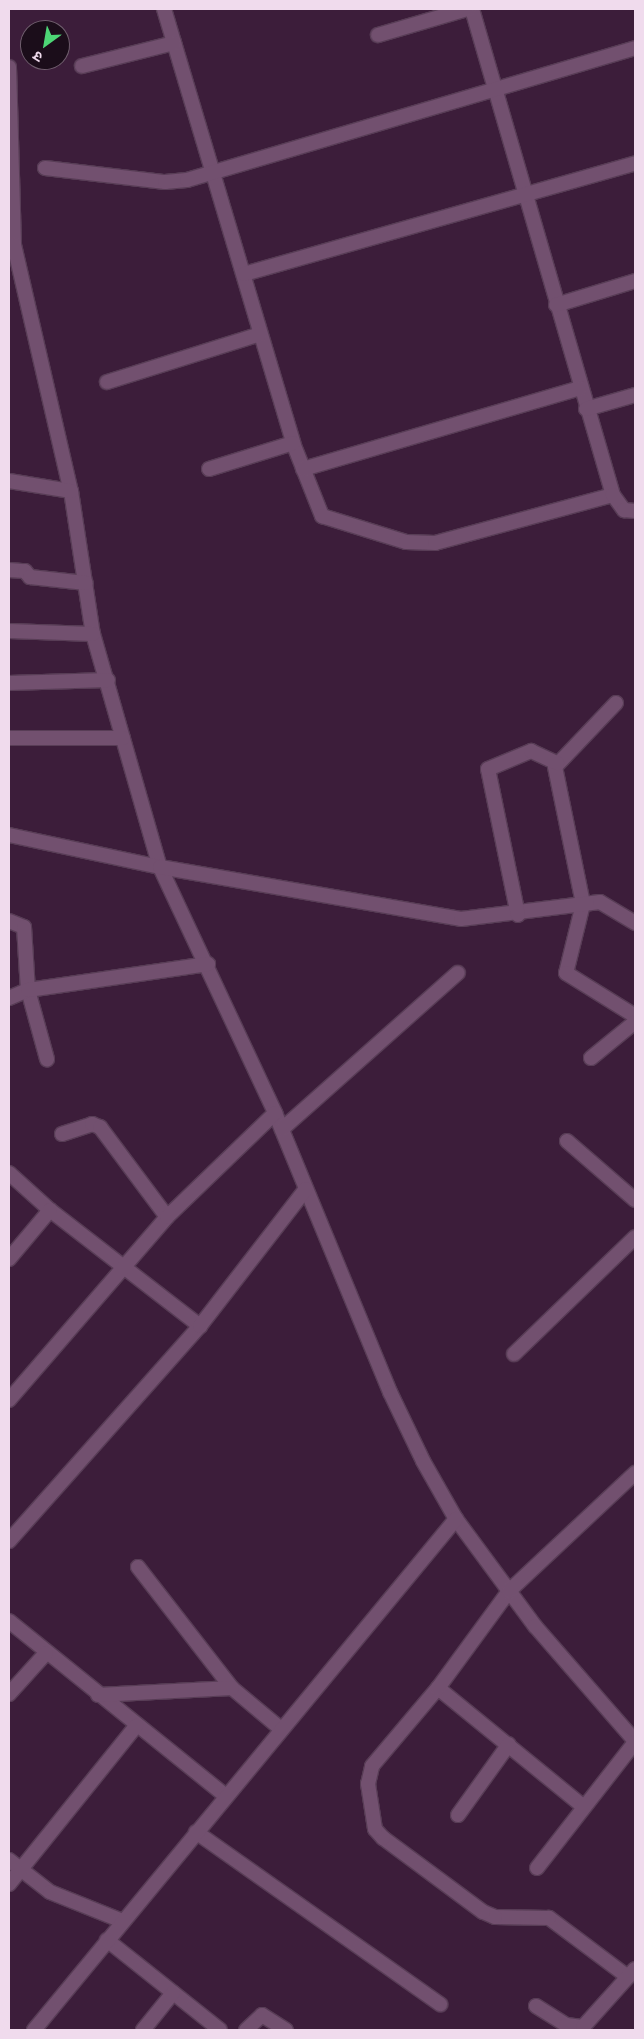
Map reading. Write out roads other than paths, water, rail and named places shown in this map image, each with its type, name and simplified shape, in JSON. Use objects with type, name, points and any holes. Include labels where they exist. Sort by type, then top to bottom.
[{"type":"street","points":[[164,9],[293,443],[319,512],[327,520],[416,543],[446,541],[613,495]]},
{"type":"street","points":[[378,35],[467,9]]},
{"type":"street","points":[[472,9],[524,196],[613,495],[624,510],[635,511]]},
{"type":"street","points":[[82,66],[174,43]]},
{"type":"street","points":[[45,168],[164,182],[212,174],[495,88],[635,48]]},
{"type":"street","points":[[9,67],[14,245],[71,491],[94,634],[160,867],[208,964],[275,1113],[390,1392],[456,1519],[509,1591],[635,1742],[537,1868]]},
{"type":"street","points":[[244,274],[635,163]]},
{"type":"street","points":[[556,305],[635,281]]},
{"type":"street","points":[[107,382],[260,334]]},
{"type":"street","points":[[303,469],[580,388]]},
{"type":"street","points":[[586,409],[635,395]]},
{"type":"street","points":[[209,469],[293,443]]},
{"type":"street","points":[[9,481],[71,491]]},
{"type":"street","points":[[9,570],[24,571],[30,577],[86,583]]},
{"type":"street","points":[[9,631],[94,634]]},
{"type":"street","points":[[9,683],[108,680]]},
{"type":"street","points":[[616,703],[557,763],[555,771],[583,904],[567,975],[635,1016]]},
{"type":"street","points":[[9,738],[122,738]]},
{"type":"street","points":[[518,914],[488,769],[532,751],[557,763]]},
{"type":"street","points":[[9,835],[160,867],[461,919],[518,914],[600,902],[635,923]]},
{"type":"street","points":[[9,921],[24,927],[28,990],[47,1058]]},
{"type":"street","points":[[9,998],[28,990],[208,964]]},
{"type":"street","points":[[282,1129],[458,973]]},
{"type":"street","points":[[591,1058],[635,1022]]},
{"type":"street","points":[[9,1400],[167,1217],[275,1113]]},
{"type":"street","points":[[62,1134],[92,1124],[100,1127],[167,1217]]},
{"type":"street","points":[[567,1141],[635,1200]]},
{"type":"street","points":[[9,1173],[50,1210],[126,1266],[200,1326]]},
{"type":"street","points":[[9,1541],[200,1326],[306,1189]]},
{"type":"street","points":[[9,1259],[50,1210]]},
{"type":"street","points":[[514,1354],[635,1237]]},
{"type":"street","points":[[536,2006],[566,2025],[583,2027],[632,1973],[549,1918],[495,1917],[484,1912],[375,1830],[368,1784],[372,1766],[438,1688],[509,1591],[635,1474]]},
{"type":"street","points":[[34,2030],[122,1921],[456,1519]]},
{"type":"street","points":[[138,1567],[232,1688],[281,1729]]},
{"type":"street","points":[[9,1621],[98,1696],[226,1796]]},
{"type":"street","points":[[9,1694],[46,1653]]},
{"type":"street","points":[[98,1696],[232,1688]]},
{"type":"street","points":[[438,1688],[584,1807]]},
{"type":"street","points":[[9,1884],[136,1726]]},
{"type":"street","points":[[458,1815],[509,1744]]},
{"type":"street","points":[[196,1832],[440,2004]]},
{"type":"street","points":[[9,1860],[50,1892],[122,1921]]},
{"type":"street","points":[[107,1940],[220,2030]]},
{"type":"street","points":[[143,2030],[174,1993]]},
{"type":"street","points":[[246,2030],[262,2015],[286,2030]]}]
